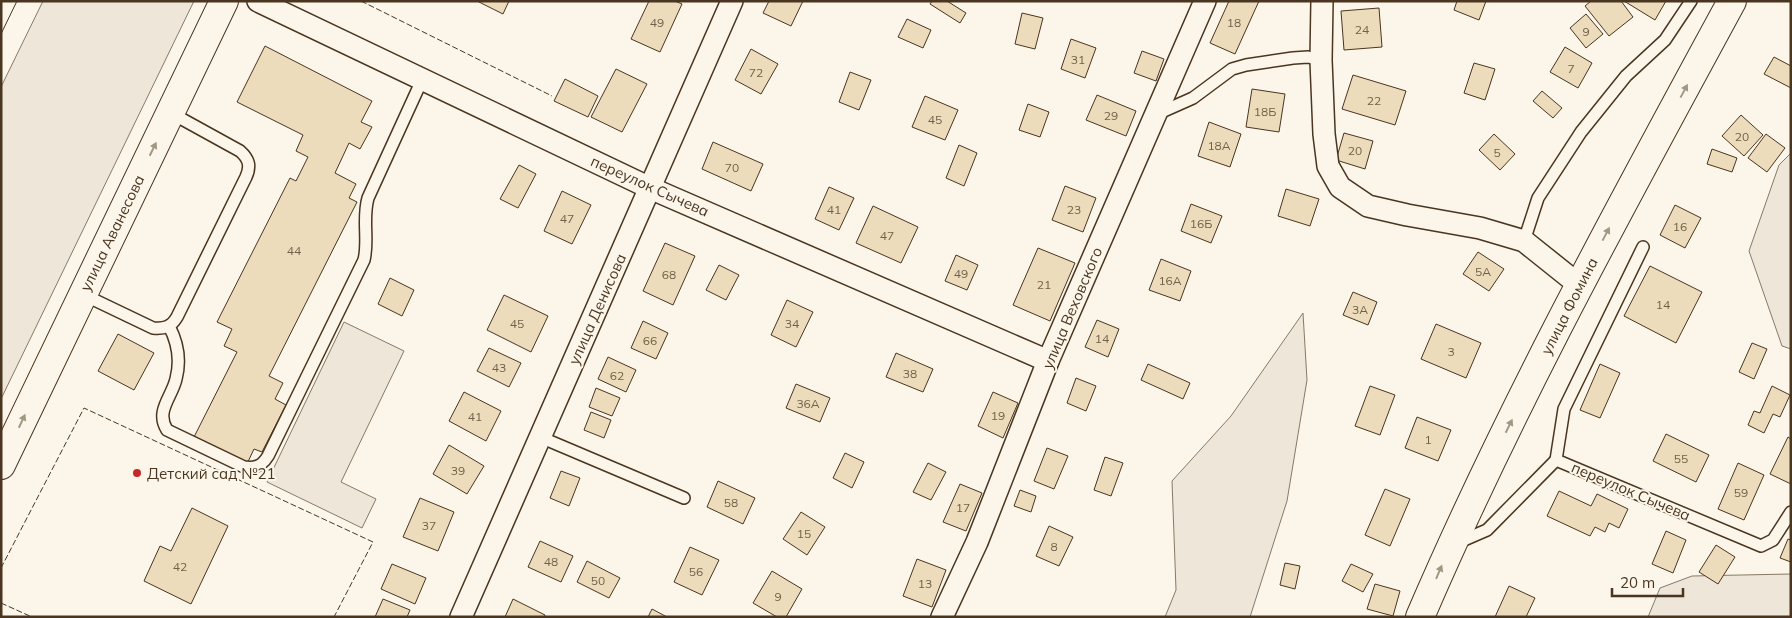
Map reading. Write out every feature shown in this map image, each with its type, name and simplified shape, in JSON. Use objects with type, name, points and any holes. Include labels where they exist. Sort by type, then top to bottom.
[{"type":"main road","name":"улица Аванесова","points":[[1,466],[224,1]]},
{"type":"main road","name":"улица Фомина","points":[[1420,617],[1451,545],[1579,285],[1732,1]]},
{"type":"street","name":"переулок Сычева","points":[[258,1],[650,188],[1048,361]]},
{"type":"street","name":"улица Денисова","points":[[461,617],[732,1]]},
{"type":"street","name":"улица Веховского","points":[[942,617],[977,542],[1048,361],[1206,1]]},
{"type":"street","points":[[1322,1],[1321,60],[1324,134],[1328,166],[1340,187],[1368,206],[1407,216],[1480,228],[1524,241],[1579,285]]},
{"type":"lane","points":[[1524,241],[1538,198],[1582,132],[1626,76],[1665,40],[1691,1]]},
{"type":"lane","points":[[1156,115],[1193,98],[1232,69],[1293,58],[1308,57],[1321,60]]},
{"type":"lane","points":[[169,326],[176,338],[178,364],[176,380],[162,414],[167,430],[244,467],[257,467],[265,462],[364,260],[367,241],[365,212],[368,198],[422,80]]},
{"type":"lane","points":[[82,294],[154,328],[169,326],[176,317],[249,170],[246,157],[240,151],[171,113]]},
{"type":"lane","points":[[1556,460],[1564,409],[1643,247]]},
{"type":"lane","points":[[540,437],[684,498]]},
{"type":"lane","name":"переулок Сычева","points":[[1451,545],[1487,530],[1556,460],[1761,546],[1774,540],[1791,512]]},
{"type":"shaded area","points":[[43,1],[194,1],[1,399],[1,87]]},
{"type":"shaded area","points":[[1791,153],[1791,349],[1782,346],[1749,251],[1779,165]]},
{"type":"shaded area","points":[[1303,313],[1307,380],[1287,501],[1250,617],[1165,617],[1176,590],[1172,481],[1231,416]]},
{"type":"shaded area","points":[[344,322],[404,351],[341,482],[376,499],[362,528],[267,482]]},
{"type":"shaded area","points":[[1791,574],[1791,617],[1648,617],[1660,588],[1692,576]]},
{"type":"building","points":[[477,1],[509,1],[503,14]]},
{"type":"building","points":[[649,1],[675,1],[682,4],[660,52],[631,39]]},
{"type":"building","points":[[769,1],[803,1],[791,26],[763,13]]},
{"type":"building","points":[[932,1],[947,1],[966,13],[960,23],[930,4]]},
{"type":"building","points":[[1229,1],[1259,1],[1235,54],[1210,43]]},
{"type":"building","points":[[1457,1],[1486,1],[1479,20],[1454,10]]},
{"type":"building","points":[[1591,1],[1621,1],[1633,17],[1609,36],[1585,6]]},
{"type":"building","points":[[1624,1],[1666,1],[1655,20]]},
{"type":"building","points":[[1379,8],[1382,47],[1344,50],[1341,11]]},
{"type":"building","points":[[1022,13],[1043,18],[1035,49],[1015,44]]},
{"type":"building","points":[[1586,14],[1603,34],[1586,48],[1570,28]]},
{"type":"building","points":[[907,19],[931,30],[923,48],[898,37]]},
{"type":"building","points":[[1071,39],[1096,48],[1085,78],[1061,69]]},
{"type":"building","points":[[265,46],[372,101],[361,122],[372,127],[360,149],[349,143],[335,173],[356,184],[349,198],[357,202],[269,376],[283,383],[275,399],[286,405],[262,452],[254,449],[246,466],[193,439],[237,352],[224,346],[232,329],[217,322],[290,178],[296,181],[308,157],[296,151],[303,135],[237,102]]},
{"type":"building","points":[[1565,47],[1592,63],[1578,88],[1550,72]]},
{"type":"building","points":[[751,49],[778,64],[761,94],[735,80]]},
{"type":"building","points":[[1142,51],[1164,59],[1156,81],[1134,73]]},
{"type":"building","points":[[1774,57],[1791,66],[1791,88],[1764,74]]},
{"type":"building","points":[[1474,63],[1495,69],[1485,100],[1464,93]]},
{"type":"building","points":[[616,69],[647,84],[622,132],[591,117]]},
{"type":"building","points":[[850,72],[871,80],[859,110],[839,102]]},
{"type":"building","points":[[1353,75],[1406,91],[1395,125],[1342,109]]},
{"type":"building","points":[[565,79],[598,96],[588,117],[554,101]]},
{"type":"building","points":[[1252,89],[1285,94],[1279,132],[1246,127]]},
{"type":"building","points":[[1542,91],[1562,108],[1553,118],[1533,101]]},
{"type":"building","points":[[1097,95],[1136,111],[1126,136],[1086,120]]},
{"type":"building","points":[[925,96],[958,110],[945,140],[912,127]]},
{"type":"building","points":[[1028,104],[1049,112],[1040,137],[1019,130]]},
{"type":"building","points":[[1741,115],[1763,135],[1744,156],[1722,136]]},
{"type":"building","points":[[1209,122],[1241,134],[1230,167],[1198,156]]},
{"type":"building","points":[[1344,133],[1373,141],[1365,169],[1336,160]]},
{"type":"building","points":[[1494,134],[1515,154],[1500,170],[1479,150]]},
{"type":"building","points":[[1766,134],[1785,148],[1767,172],[1748,158]]},
{"type":"building","points":[[713,142],[763,164],[751,191],[702,169]]},
{"type":"building","points":[[959,145],[977,153],[964,186],[946,178]]},
{"type":"building","points":[[1712,149],[1737,158],[1732,172],[1707,164]]},
{"type":"building","points":[[519,165],[536,174],[518,208],[500,199]]},
{"type":"building","points":[[1065,186],[1096,198],[1083,232],[1052,220]]},
{"type":"building","points":[[829,187],[854,198],[839,230],[815,219]]},
{"type":"building","points":[[1286,189],[1319,199],[1310,226],[1278,216]]},
{"type":"building","points":[[562,191],[591,205],[572,244],[544,231]]},
{"type":"building","points":[[1191,204],[1222,216],[1211,243],[1181,231]]},
{"type":"building","points":[[1675,205],[1701,218],[1685,248],[1660,235]]},
{"type":"building","points":[[873,206],[918,227],[901,263],[856,243]]},
{"type":"building","points":[[665,243],[695,256],[673,305],[643,291]]},
{"type":"building","points":[[1038,248],[1075,263],[1050,321],[1013,305]]},
{"type":"building","points":[[1478,252],[1504,269],[1489,291],[1463,274]]},
{"type":"building","points":[[956,255],[978,265],[967,290],[945,281]]},
{"type":"building","points":[[1161,259],[1191,271],[1180,301],[1149,290]]},
{"type":"building","points":[[719,265],[739,275],[726,300],[706,290]]},
{"type":"building","points":[[1650,266],[1702,292],[1676,343],[1624,316]]},
{"type":"building","points":[[390,278],[414,290],[402,316],[378,304]]},
{"type":"building","points":[[1353,292],[1377,302],[1368,325],[1343,315]]},
{"type":"building","points":[[504,295],[548,316],[531,352],[487,330]]},
{"type":"building","points":[[787,300],[813,312],[796,347],[771,335]]},
{"type":"building","points":[[1097,320],[1119,329],[1108,357],[1085,347]]},
{"type":"building","points":[[643,321],[668,333],[656,359],[631,348]]},
{"type":"building","points":[[1436,324],[1481,343],[1466,378],[1421,359]]},
{"type":"building","points":[[118,334],[154,353],[134,390],[98,371]]},
{"type":"building","points":[[1752,343],[1767,349],[1754,379],[1739,372]]},
{"type":"building","points":[[489,348],[521,363],[509,387],[477,371]]},
{"type":"building","points":[[896,353],[933,369],[923,392],[886,377]]},
{"type":"building","points":[[608,357],[636,370],[626,392],[598,379]]},
{"type":"building","points":[[1148,364],[1190,383],[1183,399],[1141,380]]},
{"type":"building","points":[[1600,364],[1620,373],[1600,418],[1580,410]]},
{"type":"building","points":[[1076,378],[1096,386],[1086,411],[1067,403]]},
{"type":"building","points":[[796,384],[830,398],[820,422],[786,408]]},
{"type":"building","points":[[1370,386],[1395,395],[1380,435],[1355,426]]},
{"type":"building","points":[[1772,386],[1790,395],[1780,417],[1773,414],[1764,433],[1748,425],[1754,411],[1760,413]]},
{"type":"building","points":[[596,388],[620,398],[612,416],[589,407]]},
{"type":"building","points":[[464,392],[501,411],[486,441],[449,421]]},
{"type":"building","points":[[993,392],[1018,403],[1003,438],[978,426]]},
{"type":"building","points":[[591,412],[611,420],[604,438],[584,430]]},
{"type":"building","points":[[1417,417],[1451,430],[1438,461],[1405,448]]},
{"type":"building","points":[[1666,434],[1709,455],[1696,482],[1653,461]]},
{"type":"building","points":[[1788,437],[1791,439],[1791,484],[1770,474]]},
{"type":"building","points":[[449,445],[484,466],[467,494],[433,474]]},
{"type":"building","points":[[1047,448],[1068,456],[1054,489],[1034,481]]},
{"type":"building","points":[[845,453],[864,462],[852,488],[833,478]]},
{"type":"building","points":[[1105,457],[1123,463],[1111,496],[1094,490]]},
{"type":"building","points":[[928,463],[946,472],[931,500],[913,492]]},
{"type":"building","points":[[1738,463],[1764,475],[1744,520],[1718,509]]},
{"type":"building","points":[[561,471],[580,478],[569,506],[550,498]]},
{"type":"building","points":[[718,481],[755,498],[743,524],[707,507]]},
{"type":"building","points":[[960,484],[982,493],[966,531],[943,522]]},
{"type":"building","points":[[1385,489],[1410,499],[1390,546],[1365,535]]},
{"type":"building","points":[[1020,490],[1036,496],[1031,512],[1014,506]]},
{"type":"building","points":[[1559,491],[1591,506],[1597,494],[1628,509],[1619,528],[1609,523],[1605,532],[1595,527],[1590,536],[1547,516]]},
{"type":"building","points":[[420,498],[454,512],[438,551],[403,537]]},
{"type":"building","points":[[192,508],[228,526],[191,604],[144,581],[160,546],[171,551]]},
{"type":"building","points":[[801,512],[825,527],[807,555],[783,539]]},
{"type":"building","points":[[1049,526],[1073,537],[1059,566],[1036,556]]},
{"type":"building","points":[[1666,531],[1686,540],[1673,573],[1652,564]]},
{"type":"building","points":[[1788,539],[1791,540],[1791,562],[1780,558]]},
{"type":"building","points":[[540,541],[573,556],[561,582],[528,567]]},
{"type":"building","points":[[1716,545],[1735,557],[1718,584],[1699,572]]},
{"type":"building","points":[[690,547],[719,560],[702,595],[674,582]]},
{"type":"building","points":[[917,559],[946,570],[932,607],[903,596]]},
{"type":"building","points":[[587,561],[620,578],[609,598],[577,582]]},
{"type":"building","points":[[1285,563],[1300,566],[1295,589],[1280,585]]},
{"type":"building","points":[[392,564],[426,578],[415,604],[381,589]]},
{"type":"building","points":[[1351,564],[1373,574],[1363,592],[1342,581]]},
{"type":"building","points":[[772,571],[802,589],[786,617],[777,617],[753,603]]},
{"type":"building","points":[[1375,584],[1400,591],[1393,616],[1367,609]]},
{"type":"building","points":[[1509,586],[1535,598],[1526,617],[1495,617]]},
{"type":"building","points":[[383,599],[410,610],[407,617],[375,617]]},
{"type":"building","points":[[513,599],[545,615],[544,617],[505,617]]},
{"type":"building","points":[[652,609],[667,617],[648,617]]},
{"type":"tram line","points":[[1,34],[17,1]]},
{"type":"fence","points":[[361,1],[552,96]]},
{"type":"fence","points":[[1,568],[84,408],[373,542],[334,617]]},
{"type":"fence","points":[[1,603],[32,617]]},
{"type":"place","name":"Детский сад №21","points":[[137,473]]}]
